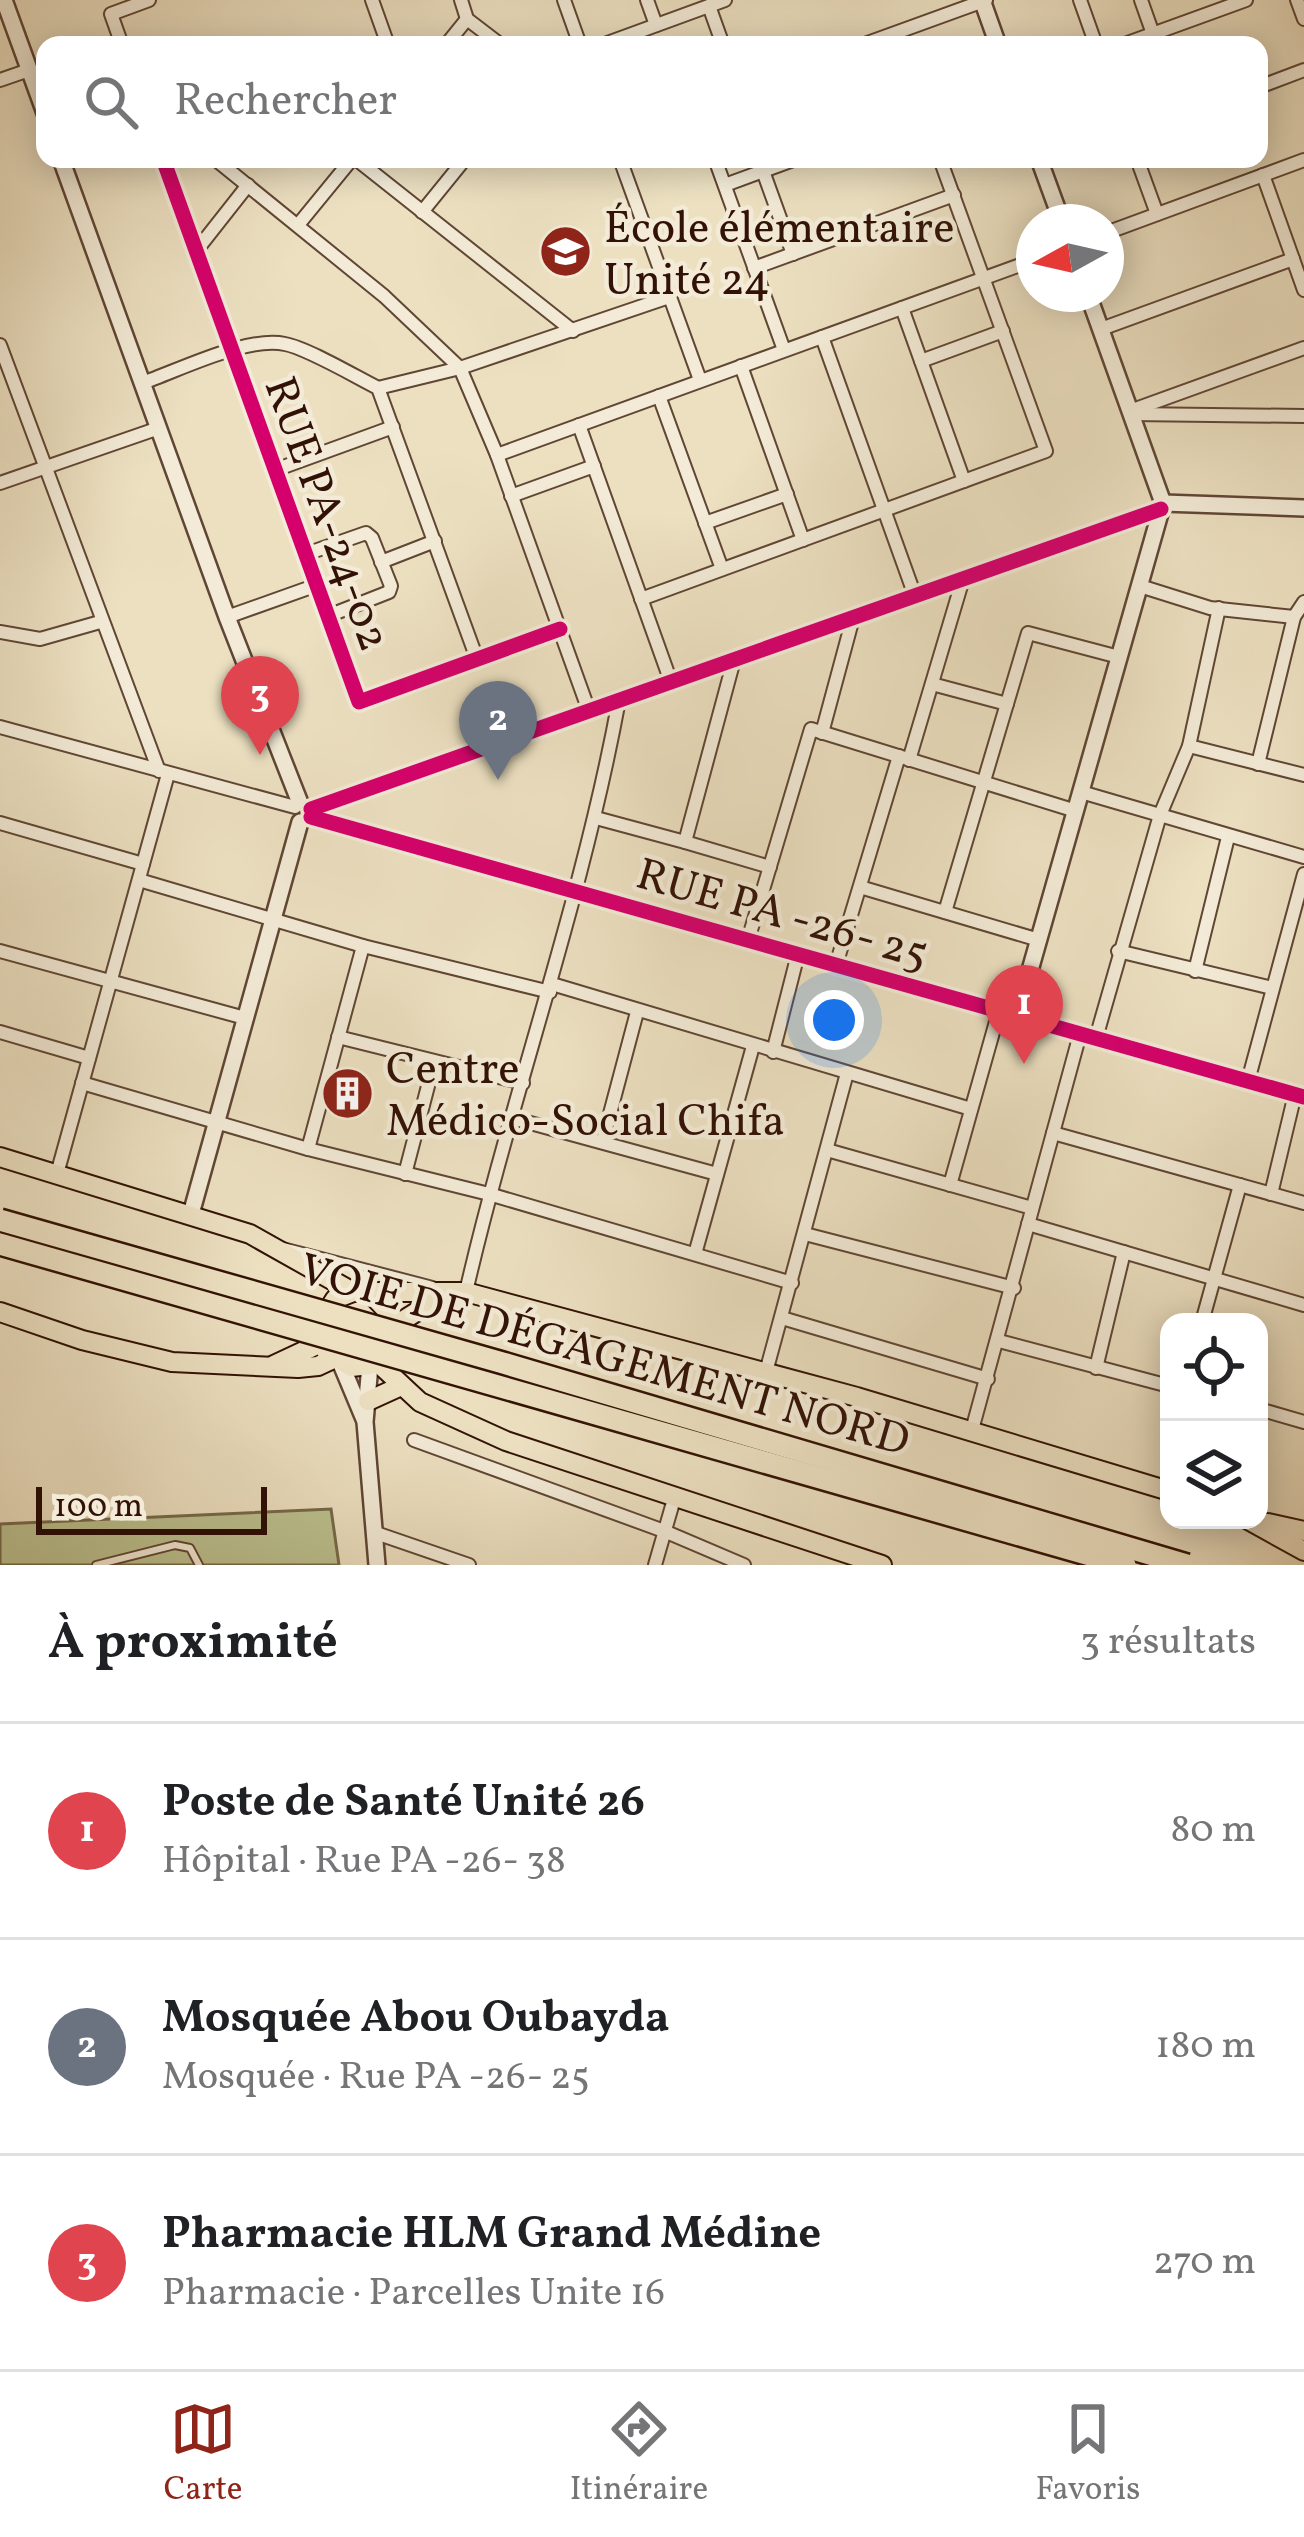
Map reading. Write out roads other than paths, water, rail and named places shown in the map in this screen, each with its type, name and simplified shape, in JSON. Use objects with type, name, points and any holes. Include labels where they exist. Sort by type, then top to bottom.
[{"type":"highway","name":"VOIE DE DÉGAGEMENT NORD","points":[[0,1220],[1187,1565]]},
{"type":"highway","name":"VOIE DE DÉGAGEMENT NORD","points":[[0,1244],[1125,1565]]},
{"type":"main road","points":[[0,1157],[250,1234],[387,1307],[392,1335],[420,1402]]},
{"type":"main road","points":[[293,1258],[328,1306]]},
{"type":"main road","points":[[373,1363],[392,1335],[458,1292]]},
{"type":"main road","points":[[332,1355],[320,1323],[328,1306],[362,1294],[458,1292],[766,1372],[1160,1488]]},
{"type":"main road","points":[[0,1312],[82,1340],[172,1362],[298,1368],[318,1366],[332,1355],[373,1363],[420,1402],[506,1442],[882,1565]]},
{"type":"main road","points":[[367,1412],[400,1386]]},
{"type":"main road","points":[[1268,1524],[1304,1532]]},
{"type":"main road","points":[[1267,1529],[1304,1551]]},
{"type":"street","points":[[4,0],[36,89]]},
{"type":"street","points":[[119,36],[111,14],[149,0]]},
{"type":"street","points":[[372,0],[385,36]]},
{"type":"street","points":[[460,0],[467,19],[489,36]]},
{"type":"street","points":[[564,0],[577,36]]},
{"type":"street","points":[[647,0],[656,26]]},
{"type":"street","points":[[628,36],[725,0]]},
{"type":"street","points":[[904,36],[983,0],[995,36]]},
{"type":"street","points":[[1080,0],[1093,36]]},
{"type":"street","points":[[1141,0],[1153,34]]},
{"type":"street","points":[[1147,36],[1246,0]]},
{"type":"street","points":[[1297,0],[1304,19]]},
{"type":"street","points":[[709,6],[720,36]]},
{"type":"street","points":[[453,36],[467,19]]},
{"type":"street","points":[[0,80],[29,70]]},
{"type":"street","points":[[1268,84],[1304,70]]},
{"type":"street","points":[[1124,226],[1304,160]]},
{"type":"street","points":[[65,168],[227,617],[303,811],[191,1214]]},
{"type":"street","name":"RUE PA-24-02","points":[[166,168],[359,702],[560,629]]},
{"type":"street","points":[[226,168],[384,296],[460,368],[589,711]]},
{"type":"street","points":[[298,225],[346,168]]},
{"type":"street","points":[[366,168],[572,331]]},
{"type":"street","points":[[422,212],[458,168]]},
{"type":"street","points":[[623,168],[700,380]]},
{"type":"street","points":[[718,168],[784,350]]},
{"type":"street","points":[[724,185],[771,168]]},
{"type":"street","points":[[641,599],[1046,451],[944,168]]},
{"type":"street","points":[[1042,168],[1055,204]]},
{"type":"street","points":[[1140,168],[1157,214]]},
{"type":"street","points":[[763,171],[793,254]]},
{"type":"street","points":[[1263,175],[1304,290]]},
{"type":"street","points":[[196,251],[248,185]]},
{"type":"street","points":[[754,268],[954,195]]},
{"type":"street","points":[[1101,329],[1293,259]]},
{"type":"street","points":[[496,455],[1016,266]]},
{"type":"street","points":[[142,383],[232,351],[286,344],[378,388],[460,368],[669,297]]},
{"type":"street","points":[[902,308],[964,481]]},
{"type":"street","points":[[1017,1016],[1162,506],[1095,312]]},
{"type":"street","points":[[921,361],[1003,331]]},
{"type":"street","points":[[822,337],[915,596]]},
{"type":"street","points":[[0,345],[100,622],[163,772],[139,880],[57,1174]]},
{"type":"street","points":[[1131,412],[1304,348]]},
{"type":"street","points":[[740,366],[803,540]]},
{"type":"street","points":[[378,388],[477,659]]},
{"type":"street","points":[[0,395],[16,389]]},
{"type":"street","points":[[659,396],[722,569]]},
{"type":"street","points":[[1131,412],[1304,416]]},
{"type":"street","points":[[579,425],[671,682]]},
{"type":"street","points":[[275,470],[393,427]]},
{"type":"street","points":[[0,483],[159,428]]},
{"type":"street","points":[[511,496],[593,466]]},
{"type":"street","points":[[705,524],[787,494]]},
{"type":"street","points":[[0,728],[303,811],[1162,506],[1304,508]]},
{"type":"street","points":[[305,554],[366,533],[373,538],[382,562],[389,592],[328,616]]},
{"type":"street","points":[[382,562],[434,541]]},
{"type":"street","points":[[836,965],[963,579]]},
{"type":"street","points":[[227,617],[317,585]]},
{"type":"street","points":[[1140,586],[1219,608],[1294,617]]},
{"type":"street","points":[[1258,764],[1294,617],[1304,602]]},
{"type":"street","points":[[972,1430],[1053,1133],[1160,815],[1189,746],[1219,608]]},
{"type":"street","points":[[822,733],[853,618]]},
{"type":"street","points":[[0,632],[40,638],[100,622]]},
{"type":"street","points":[[946,912],[1028,633],[1119,658]]},
{"type":"street","points":[[685,842],[734,659]]},
{"type":"street","points":[[932,684],[1007,704]]},
{"type":"street","points":[[458,1292],[551,988],[596,818],[619,700]]},
{"type":"street","points":[[748,940],[811,729],[1076,811]]},
{"type":"street","points":[[1189,746],[1304,775]]},
{"type":"street","points":[[1081,792],[1304,857]]},
{"type":"street","name":"RUE PA -26- 25","points":[[303,811],[1300,1096]]},
{"type":"street","points":[[596,818],[770,867]]},
{"type":"street","points":[[0,823],[143,864]]},
{"type":"street","points":[[1195,971],[1228,837]]},
{"type":"street","points":[[1247,1081],[1304,874]]},
{"type":"street","points":[[139,880],[363,946],[551,988],[971,1109]]},
{"type":"street","points":[[860,886],[1039,940]]},
{"type":"street","points":[[308,1149],[363,946]]},
{"type":"street","points":[[0,951],[245,1018]]},
{"type":"street","points":[[1118,951],[1272,988]]},
{"type":"street","points":[[773,1052],[798,954]]},
{"type":"street","points":[[950,1185],[999,1011]]},
{"type":"street","points":[[603,1140],[637,1012]]},
{"type":"street","points":[[0,1032],[89,1058]]},
{"type":"street","points":[[338,1036],[523,1083]]},
{"type":"street","points":[[695,1254],[753,1046]]},
{"type":"street","points":[[405,1174],[434,1063]]},
{"type":"street","points":[[766,1372],[847,1073]]},
{"type":"street","points":[[82,1083],[792,1283]]},
{"type":"street","points":[[1271,1194],[1300,1096]]},
{"type":"street","points":[[512,1118],[717,1174]]},
{"type":"street","points":[[1053,1133],[1304,1203]]},
{"type":"street","points":[[827,1150],[1032,1208]]},
{"type":"street","points":[[1205,1313],[1240,1185]]},
{"type":"street","points":[[1028,1224],[1304,1304]]},
{"type":"street","points":[[805,1234],[1013,1288]]},
{"type":"street","points":[[1096,1368],[1124,1252]]},
{"type":"street","points":[[782,1318],[988,1379]]},
{"type":"street","points":[[999,1341],[1160,1384]]},
{"type":"street","points":[[332,1355],[367,1412]]},
{"type":"street","points":[[373,1363],[367,1412],[376,1565]]},
{"type":"street","points":[[1268,1412],[1304,1422]]},
{"type":"street","points":[[414,1440],[744,1565]]},
{"type":"street","points":[[655,1565],[674,1499]]},
{"type":"street","points":[[373,1532],[469,1565]]},
{"type":"lane","points":[[272,1246],[293,1245],[458,1292]]},
{"type":"lane","points":[[96,1565],[175,1545],[190,1548],[199,1565]]},
{"type":"place","name":"École élémentaire Unité 24","points":[[565,252]]},
{"type":"place","name":"Pharmacie HLM Grand Médine","points":[[260,755]]},
{"type":"place","name":"Mosquée Abou Oubayda","points":[[498,780]]},
{"type":"place","name":"Poste de Santé Unité 26","points":[[1024,1064]]},
{"type":"place","name":"Centre Médico-Social Chifa","points":[[347,1093]]}]
